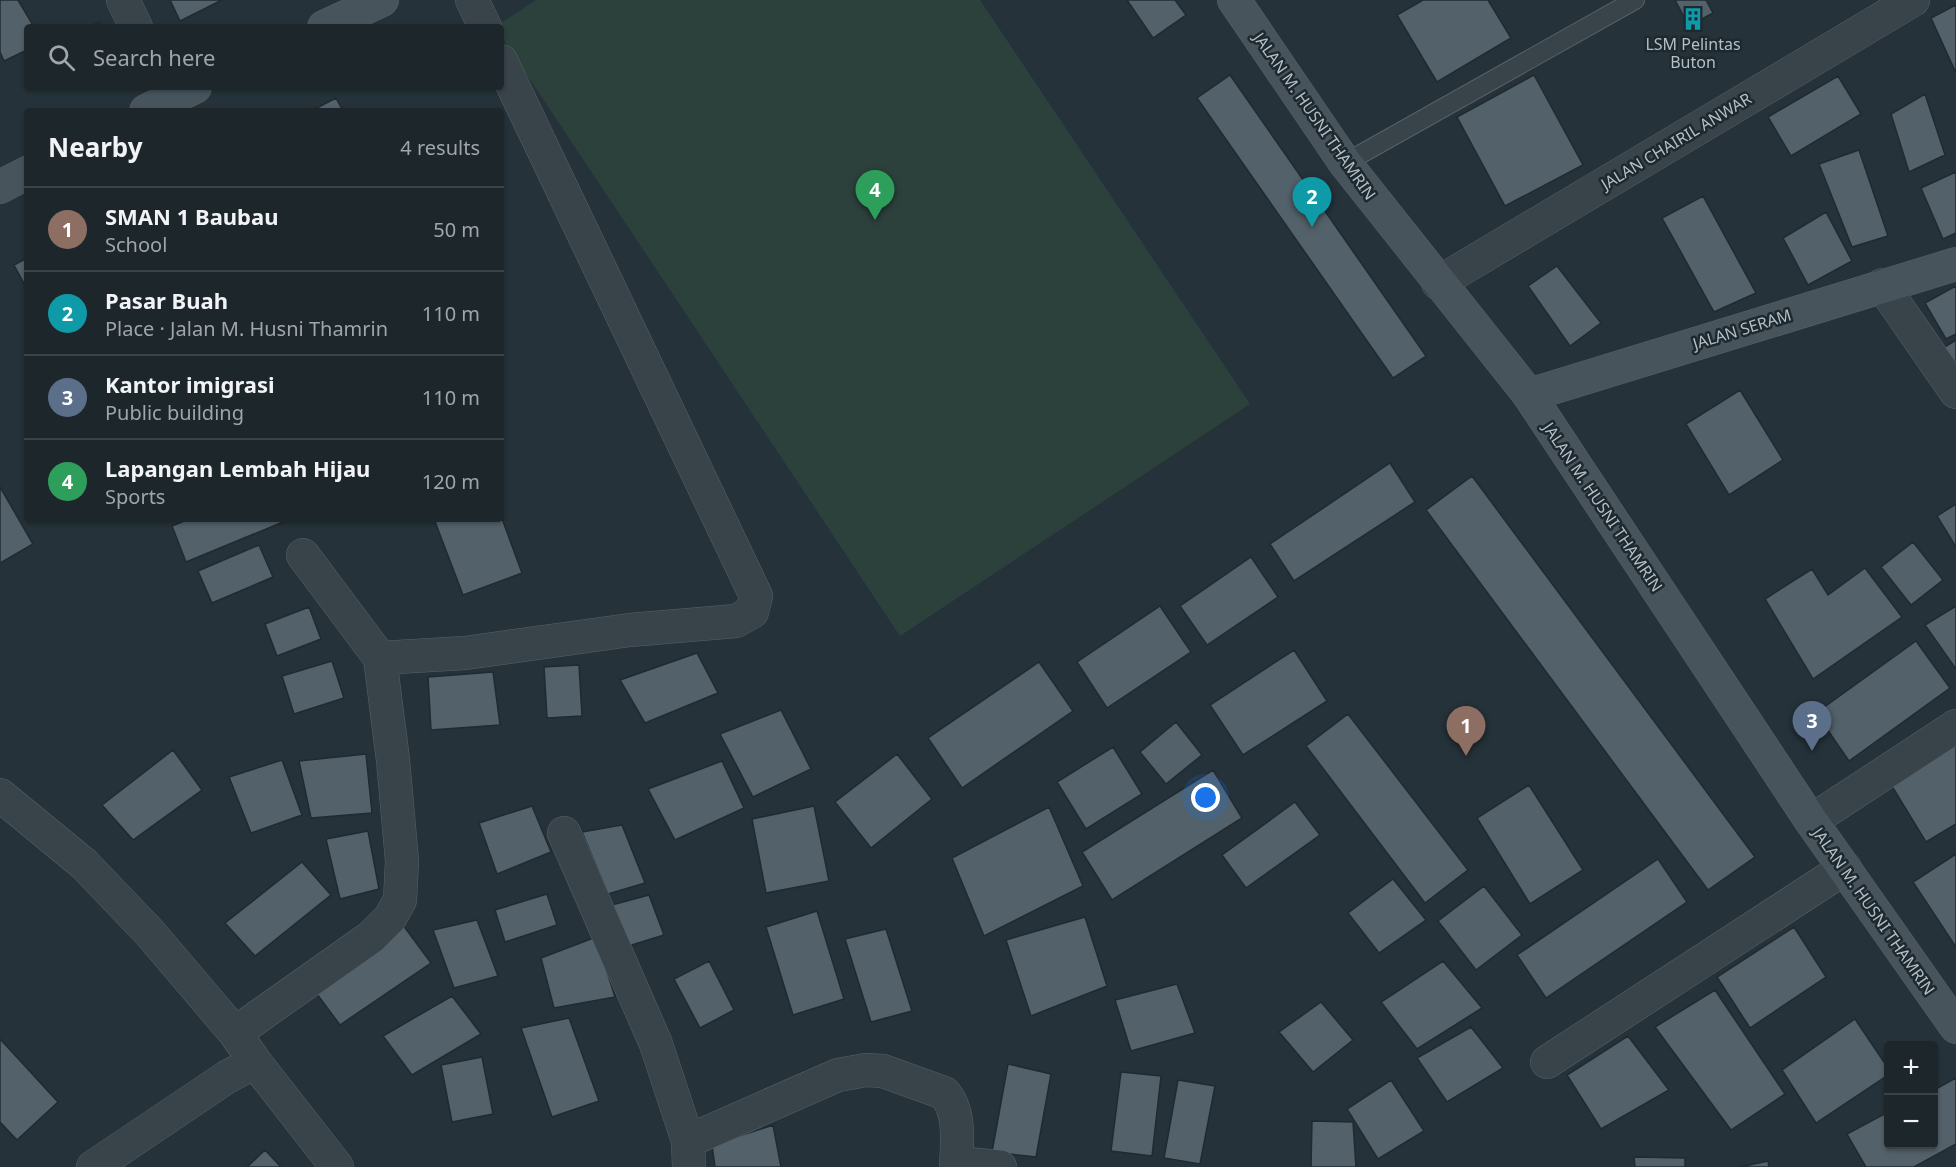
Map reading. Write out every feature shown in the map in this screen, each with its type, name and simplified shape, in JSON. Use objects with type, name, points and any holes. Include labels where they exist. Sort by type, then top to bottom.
[{"type":"main road","points":[[330,24],[382,0]]},
{"type":"main road","name":"JALAN M. HUSNI THAMRIN","points":[[1234,0],[1345,163],[1529,395],[1811,821],[1956,1027]]},
{"type":"main road","points":[[0,187],[24,175]]},
{"type":"main road","name":"JALAN SERAM","points":[[1529,395],[1956,264]]},
{"type":"street","points":[[123,0],[135,24]]},
{"type":"street","points":[[472,0],[484,24]]},
{"type":"street","name":"JALAN CHAIRIL ANWAR","points":[[1438,283],[1913,0]]},
{"type":"street","points":[[381,658],[465,653],[630,630],[736,621],[752,612],[756,596],[504,67]]},
{"type":"street","points":[[1882,285],[1956,392]]},
{"type":"street","points":[[235,1034],[371,937],[390,918],[400,900],[401,850],[381,658],[303,555]]},
{"type":"street","points":[[1811,821],[1956,726]]},
{"type":"street","points":[[0,795],[84,864],[150,933],[235,1034],[338,1167]]},
{"type":"street","points":[[564,833],[656,1044],[688,1154],[838,1075],[866,1070],[883,1071],[944,1093],[949,1098],[957,1130],[956,1165],[1000,1167]]},
{"type":"street","points":[[1547,1062],[1845,868]]},
{"type":"street","points":[[93,1167],[227,1077],[255,1062]]},
{"type":"lane","points":[[1345,163],[1635,0]]},
{"type":"green space","points":[[536,0],[980,0],[1250,404],[900,636],[504,41],[504,24],[500,24]]},
{"type":"building","points":[[0,0],[18,0],[32,24],[24,24],[24,51],[4,61],[0,52]]},
{"type":"building","points":[[170,0],[222,0],[180,21]]},
{"type":"building","points":[[1127,0],[1175,0],[1186,15],[1153,38]]},
{"type":"building","points":[[1423,0],[1488,0],[1511,38],[1437,82],[1397,15]]},
{"type":"building","name":"LSM Pelintas Buton","points":[[1675,0],[1706,0],[1713,13],[1689,26]]},
{"type":"building","points":[[1956,5],[1956,73],[1931,18]]},
{"type":"building","points":[[1230,75],[1426,356],[1393,378],[1197,98]]},
{"type":"building","points":[[1534,75],[1583,165],[1505,206],[1457,117]]},
{"type":"building","points":[[1838,76],[1861,114],[1791,156],[1768,117]]},
{"type":"building","points":[[1925,94],[1945,155],[1909,172],[1891,114]]},
{"type":"building","points":[[336,98],[341,108],[317,108]]},
{"type":"building","points":[[1859,150],[1888,236],[1852,247],[1819,164]]},
{"type":"building","points":[[1956,172],[1956,233],[1943,239],[1921,188]]},
{"type":"building","points":[[1703,196],[1756,293],[1714,312],[1662,218]]},
{"type":"building","points":[[1826,212],[1852,261],[1808,285],[1783,238]]},
{"type":"building","points":[[24,260],[24,283],[14,265]]},
{"type":"building","points":[[1557,266],[1601,323],[1570,346],[1528,286]]},
{"type":"building","points":[[1956,286],[1956,334],[1946,339],[1925,303]]},
{"type":"building","points":[[1956,340],[1956,366],[1943,348]]},
{"type":"building","points":[[1740,390],[1783,460],[1729,495],[1686,424]]},
{"type":"building","points":[[1390,463],[1415,502],[1294,581],[1270,544]]},
{"type":"building","points":[[1472,476],[1755,857],[1708,890],[1426,510]]},
{"type":"building","points":[[0,487],[33,544],[0,563]]},
{"type":"building","points":[[1956,504],[1956,547],[1937,516]]},
{"type":"building","points":[[182,522],[283,522],[186,562],[172,526]]},
{"type":"building","points":[[435,522],[503,522],[522,573],[463,595]]},
{"type":"building","points":[[1913,542],[1943,580],[1911,605],[1881,567]]},
{"type":"building","points":[[259,545],[273,577],[212,603],[198,571]]},
{"type":"building","points":[[1251,557],[1278,597],[1207,645],[1180,606]]},
{"type":"building","points":[[1865,568],[1902,617],[1813,679],[1765,599],[1812,569],[1828,595]]},
{"type":"building","points":[[1160,606],[1191,652],[1107,708],[1077,662]]},
{"type":"building","points":[[1956,606],[1956,669],[1925,625]]},
{"type":"building","points":[[309,607],[321,639],[277,656],[265,624]]},
{"type":"building","points":[[1916,641],[1950,688],[1849,761],[1816,713]]},
{"type":"building","points":[[1294,650],[1327,701],[1243,755],[1210,705]]},
{"type":"building","points":[[697,653],[718,693],[645,723],[620,680]]},
{"type":"building","points":[[332,661],[344,698],[294,714],[282,676]]},
{"type":"building","points":[[1039,662],[1073,711],[962,788],[928,738]]},
{"type":"building","points":[[579,665],[582,716],[547,718],[544,667]]},
{"type":"building","points":[[493,672],[500,725],[431,730],[428,677]]},
{"type":"building","points":[[781,710],[811,769],[753,797],[720,734]]},
{"type":"building","points":[[1348,714],[1468,870],[1425,903],[1306,746]]},
{"type":"building","points":[[1176,722],[1202,755],[1166,784],[1140,752]]},
{"type":"building","points":[[1956,743],[1956,824],[1926,842],[1890,783]]},
{"type":"building","points":[[1113,747],[1142,794],[1086,829],[1057,782]]},
{"type":"building","points":[[173,750],[202,790],[133,840],[102,805]]},
{"type":"building","points":[[366,754],[372,813],[311,818],[299,761]]},
{"type":"building","points":[[897,754],[932,799],[871,848],[835,802]]},
{"type":"building","points":[[282,760],[302,815],[251,833],[229,777]]},
{"type":"building","points":[[722,761],[744,808],[675,840],[648,789]]},
{"type":"building","points":[[1213,770],[1242,818],[1112,900],[1082,852]]},
{"type":"building","points":[[1529,785],[1583,870],[1530,904],[1477,818]]},
{"type":"building","points":[[1295,802],[1320,835],[1246,888],[1222,855]]},
{"type":"building","points":[[532,806],[551,852],[497,874],[479,823]]},
{"type":"building","points":[[814,806],[829,881],[766,893],[752,819]]},
{"type":"building","points":[[1049,807],[1083,886],[984,936],[952,858]]},
{"type":"building","points":[[622,825],[645,883],[608,894],[582,832]]},
{"type":"building","points":[[368,831],[379,889],[340,899],[326,839]]},
{"type":"building","points":[[1956,854],[1956,947],[1913,882]]},
{"type":"building","points":[[1658,859],[1687,902],[1546,998],[1517,955]]},
{"type":"building","points":[[302,862],[331,895],[255,956],[225,923]]},
{"type":"building","points":[[1393,879],[1426,920],[1379,953],[1348,913]]},
{"type":"building","points":[[1484,886],[1522,935],[1476,970],[1438,921]]},
{"type":"building","points":[[547,894],[557,925],[505,942],[495,910]]},
{"type":"building","points":[[649,895],[664,935],[622,948],[608,906]]},
{"type":"building","points":[[817,911],[844,999],[793,1015],[766,927]]},
{"type":"building","points":[[1085,917],[1107,986],[1031,1016],[1006,940]]},
{"type":"building","points":[[477,920],[498,976],[454,988],[433,930]]},
{"type":"building","points":[[403,925],[431,963],[340,1025],[314,990]]},
{"type":"building","points":[[1794,927],[1826,977],[1750,1028],[1717,977]]},
{"type":"building","points":[[886,929],[912,1011],[871,1022],[845,939]]},
{"type":"building","points":[[596,937],[615,997],[554,1008],[541,958]]},
{"type":"building","points":[[709,961],[734,1010],[700,1028],[674,979]]},
{"type":"building","points":[[1443,961],[1482,1008],[1417,1049],[1381,1002]]},
{"type":"building","points":[[1177,984],[1195,1033],[1131,1051],[1115,1000]]},
{"type":"building","points":[[1715,990],[1785,1094],[1731,1130],[1655,1027]]},
{"type":"building","points":[[452,996],[481,1034],[412,1075],[383,1036]]},
{"type":"building","points":[[1321,1002],[1353,1040],[1313,1072],[1279,1032]]},
{"type":"building","points":[[569,1018],[599,1101],[552,1117],[521,1028]]},
{"type":"building","points":[[1855,1019],[1884,1062],[1884,1078],[1816,1123],[1782,1070]]},
{"type":"building","points":[[1471,1027],[1503,1068],[1447,1102],[1417,1058]]},
{"type":"building","points":[[1628,1036],[1669,1090],[1601,1129],[1567,1075]]},
{"type":"building","points":[[0,1039],[58,1102],[17,1140],[0,1122]]},
{"type":"building","points":[[482,1057],[493,1114],[452,1122],[441,1065]]},
{"type":"building","points":[[1008,1064],[1051,1074],[1036,1157],[992,1152]]},
{"type":"building","points":[[1121,1072],[1161,1076],[1152,1156],[1111,1151]]},
{"type":"building","points":[[1956,1078],[1956,1144],[1914,1167],[1866,1167],[1847,1134],[1884,1114],[1884,1149],[1938,1149],[1938,1088]]},
{"type":"building","points":[[1178,1080],[1215,1086],[1200,1164],[1164,1158]]},
{"type":"building","points":[[1391,1080],[1424,1131],[1378,1159],[1347,1109]]},
{"type":"building","points":[[1312,1121],[1353,1122],[1356,1167],[1311,1167]]},
{"type":"building","points":[[773,1125],[781,1167],[715,1167],[712,1145]]},
{"type":"building","points":[[265,1150],[281,1167],[247,1167]]},
{"type":"building","points":[[1634,1157],[1685,1158],[1685,1167],[1635,1167]]},
{"type":"building","points":[[1768,1161],[1769,1167],[1740,1167]]},
{"type":"place","name":"LSM Pelintas Buton","points":[[1693,19]]},
{"type":"place","name":"Lapangan Lembah Hijau","points":[[875,220]]},
{"type":"place","name":"Pasar Buah","points":[[1312,227]]},
{"type":"place","name":"Kantor imigrasi","points":[[1812,751]]},
{"type":"place","name":"SMAN 1 Baubau","points":[[1466,756]]}]
